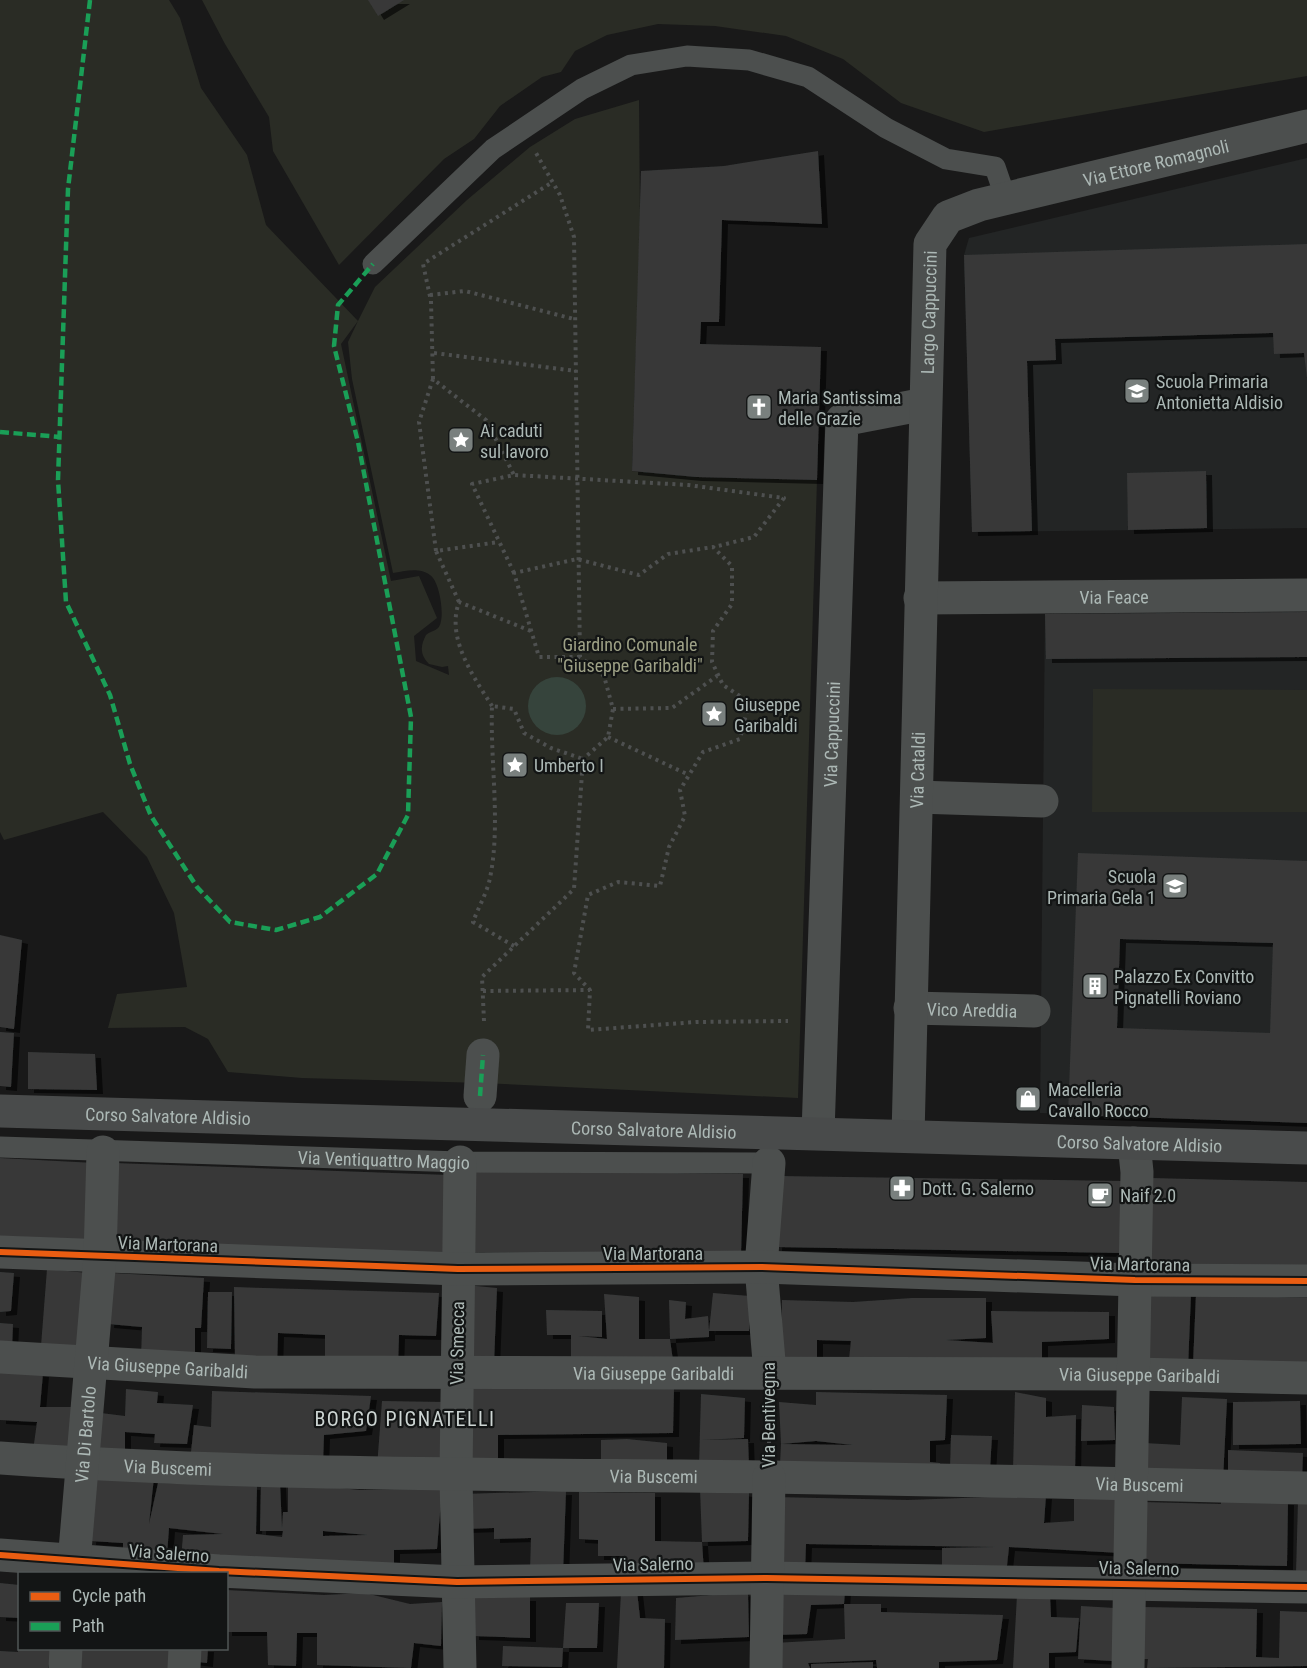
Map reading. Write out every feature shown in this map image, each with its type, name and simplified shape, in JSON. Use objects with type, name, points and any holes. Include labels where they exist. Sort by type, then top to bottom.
[{"type":"street","name":"Via Ettore Romagnoli","points":[[1006,199],[1307,126]]},
{"type":"street","name":"Largo Cappuccini","points":[[926,404],[930,244],[948,217],[979,205],[1006,199]]},
{"type":"street","name":"Via Cataldi","points":[[908,1136],[926,404]]},
{"type":"street","name":"Via Cappuccini","points":[[818,1133],[842,420],[926,404]]},
{"type":"street","name":"Via Feace","points":[[920,598],[1307,595]]},
{"type":"street","points":[[917,797],[1042,801]]},
{"type":"street","name":"Vico Areddia","points":[[910,1008],[1034,1011]]},
{"type":"street","points":[[480,1095],[483,1054]]},
{"type":"street","name":"Corso Salvatore Aldisio","points":[[0,1111],[1307,1148]]},
{"type":"street","points":[[1128,1668],[1137,1172],[1134,1143]]},
{"type":"street","name":"Via Di Bartolo","points":[[74,1567],[100,1257],[104,1152]]},
{"type":"street","name":"Via Smecca","points":[[460,1162],[456,1372],[457,1582],[460,1668]]},
{"type":"street","name":"Via Bentivegna","points":[[769,1163],[761,1267],[770,1373]]},
{"type":"street","name":"Via Martorana","points":[[0,1252],[458,1269],[761,1267],[1135,1280],[1307,1281]]},
{"type":"street","name":"Via Giuseppe Garibaldi","points":[[0,1357],[255,1372],[1134,1374],[1307,1378]]},
{"type":"street","name":"Via Buscemi","points":[[0,1458],[82,1464],[456,1476],[769,1477],[1307,1488]]},
{"type":"street","name":"Via Bentivegna","points":[[766,1668],[769,1477]]},
{"type":"street","name":"Via Salerno","points":[[0,1555],[74,1567],[214,1572]]},
{"type":"street","name":"Via Salerno","points":[[228,1573],[457,1582],[767,1578],[1130,1582],[1307,1587]]},
{"type":"street","points":[[64,1668],[66,1650]]},
{"type":"street","points":[[184,1668],[185,1650]]},
{"type":"lane","points":[[373,264],[493,149],[582,89],[631,65],[687,56],[749,60],[808,77],[885,128],[946,159],[994,167],[1006,199]]},
{"type":"lane","name":"Via Ventiquattro Maggio","points":[[0,1147],[460,1162],[769,1163]]},
{"type":"path","points":[[535,152],[560,195],[574,237],[580,657]]},
{"type":"path","points":[[531,631],[459,602],[436,551],[419,422],[433,379],[434,353],[430,295],[423,264],[551,183]]},
{"type":"path","points":[[430,295],[465,291],[574,319]]},
{"type":"path","points":[[434,353],[576,371]]},
{"type":"path","points":[[433,379],[486,420],[514,476]]},
{"type":"path","points":[[484,1021],[482,977],[574,889],[583,759],[608,737],[613,709],[604,676],[580,657],[539,657],[514,573],[472,484],[514,476],[688,485],[783,498],[754,537],[713,547],[668,554],[639,575],[577,559],[514,573]]},
{"type":"path","points":[[436,551],[499,542]]},
{"type":"path","points":[[713,547],[732,566],[732,604],[713,631],[712,662],[723,685],[749,702],[740,739],[703,752],[680,790],[685,816],[669,847],[660,886],[618,882],[588,895],[574,973],[591,990],[588,1030],[696,1023],[798,1021]]},
{"type":"path","points":[[459,602],[453,617],[466,665],[492,706],[495,831],[490,880],[473,922],[514,946]]},
{"type":"path","points":[[613,709],[672,708],[717,676]]},
{"type":"path","points":[[492,706],[514,709],[524,733],[551,748],[583,759]]},
{"type":"path","points":[[608,737],[657,758],[689,776]]},
{"type":"path","points":[[483,991],[591,990]]},
{"type":"shaded area","name":"Scuola Primaria Antonietta Aldisio","points":[[1307,158],[1307,528],[972,532],[964,255],[969,238]]},
{"type":"shaded area","name":"Scuola Primaria Gela 1","points":[[1307,612],[1307,1123],[1040,1113],[1045,614]]},
{"type":"shaded area","points":[[551,677],[563,677],[578,685],[586,700],[586,712],[578,727],[563,735],[551,735],[536,727],[528,712],[528,700],[536,685]]},
{"type":"green space","name":"Giardino Comunale \"Giuseppe Garibaldi\"","points":[[0,0],[169,0],[180,18],[201,88],[247,155],[266,225],[358,321],[375,287],[467,200],[530,147],[575,119],[639,100],[640,227],[632,471],[696,477],[817,480],[798,1098],[482,1083],[302,1078],[228,1072],[208,1039],[185,1027],[108,1028],[117,994],[187,987],[174,913],[147,857],[103,812],[4,840],[0,832]],"holes":[[[358,321],[348,342],[352,379],[393,573],[417,570],[434,579],[439,592],[442,617],[438,628],[426,635],[422,650],[429,664],[448,666],[449,675],[416,661],[414,636],[437,618],[419,576],[391,581],[341,344]]]},
{"type":"green space","points":[[202,0],[1307,0],[1307,76],[984,132],[901,103],[843,59],[786,36],[715,26],[658,24],[607,35],[575,51],[561,72],[542,77],[500,106],[474,139],[444,159],[339,265],[273,151],[269,117],[225,44]]},
{"type":"green space","points":[[1093,689],[1307,690],[1307,812],[1092,812]]},
{"type":"building","points":[[368,0],[404,0],[378,16]]},
{"type":"building","points":[[818,151],[822,224],[722,220],[719,322],[701,322],[700,344],[821,347],[817,480],[696,477],[632,471],[641,171],[724,166]]},
{"type":"building","points":[[1307,244],[1307,378],[1304,353],[1274,354],[1273,333],[1055,339],[1056,360],[1027,361],[1032,531],[972,532],[964,255]]},
{"type":"building","points":[[1206,471],[1207,528],[1128,530],[1127,473]]},
{"type":"building","points":[[1307,612],[1307,657],[1046,659],[1045,614]]},
{"type":"building","name":"Palazzo Ex Convitto Pignatelli Roviano","points":[[1078,853],[1307,861],[1307,1123],[1068,1115]],"holes":[[[1120,939],[1273,943],[1270,1033],[1117,1028]]]},
{"type":"building","points":[[0,935],[22,940],[14,1029],[0,1027]]},
{"type":"building","points":[[0,1032],[14,1033],[11,1087],[0,1086]]},
{"type":"building","points":[[28,1052],[95,1054],[97,1090],[28,1089]]},
{"type":"building","points":[[0,1158],[95,1163],[90,1240],[0,1236]]},
{"type":"building","points":[[114,1163],[449,1175],[446,1253],[112,1241]]},
{"type":"building","points":[[474,1170],[743,1174],[741,1255],[473,1252]]},
{"type":"building","points":[[778,1176],[1122,1181],[1120,1253],[776,1247]]},
{"type":"building","points":[[1151,1178],[1307,1182],[1307,1271],[1149,1267]]},
{"type":"building","points":[[47,1269],[88,1273],[83,1347],[41,1346]]},
{"type":"building","points":[[0,1272],[14,1273],[11,1311],[0,1312]]},
{"type":"building","points":[[112,1273],[204,1278],[201,1328],[195,1328],[195,1361],[141,1358],[142,1327],[108,1324]]},
{"type":"building","points":[[466,1285],[497,1288],[494,1363],[465,1361]]},
{"type":"building","points":[[234,1287],[439,1293],[436,1336],[399,1335],[398,1365],[325,1363],[325,1335],[278,1333],[277,1366],[235,1361]]},
{"type":"building","points":[[1149,1291],[1191,1293],[1188,1368],[1146,1366]]},
{"type":"building","points":[[208,1292],[232,1292],[231,1349],[207,1348]]},
{"type":"building","points":[[713,1293],[750,1296],[749,1331],[709,1331]]},
{"type":"building","points":[[604,1294],[639,1297],[639,1339],[670,1339],[673,1361],[571,1362],[571,1335],[547,1335],[546,1310],[602,1311],[602,1337],[578,1336],[607,1339]]},
{"type":"building","points":[[1196,1294],[1307,1298],[1307,1369],[1193,1365]]},
{"type":"building","points":[[912,1298],[986,1298],[986,1338],[946,1340],[993,1343],[991,1311],[1109,1312],[1109,1339],[1042,1342],[1042,1362],[849,1359],[851,1341],[817,1340],[817,1365],[781,1363],[782,1300],[853,1302]]},
{"type":"building","points":[[669,1300],[686,1302],[685,1319],[708,1316],[709,1337],[670,1339]]},
{"type":"building","points":[[0,1323],[13,1324],[12,1348],[0,1348]]},
{"type":"building","points":[[0,1371],[43,1373],[40,1407],[72,1407],[72,1454],[33,1451],[37,1422],[0,1420]]},
{"type":"building","points":[[470,1388],[674,1388],[673,1433],[498,1435],[498,1467],[470,1465]]},
{"type":"building","points":[[126,1389],[158,1392],[157,1403],[193,1405],[187,1444],[154,1443],[155,1434],[125,1432],[125,1457],[92,1456],[93,1412],[125,1416]]},
{"type":"building","points":[[212,1391],[371,1396],[366,1431],[324,1435],[323,1462],[190,1461],[194,1425],[211,1427]]},
{"type":"building","points":[[816,1392],[947,1395],[945,1440],[930,1441],[930,1462],[940,1463],[940,1472],[780,1464],[779,1402],[816,1405]],"holes":[[[816,1441],[853,1445],[781,1444]]]},
{"type":"building","points":[[1015,1392],[1046,1398],[1046,1417],[1076,1415],[1075,1473],[1013,1470]]},
{"type":"building","points":[[701,1394],[745,1398],[744,1438],[701,1440],[748,1439],[749,1468],[699,1467]]},
{"type":"building","points":[[1182,1397],[1227,1399],[1223,1480],[1142,1477],[1144,1443],[1180,1445]]},
{"type":"building","points":[[382,1401],[445,1402],[444,1466],[377,1467]]},
{"type":"building","points":[[1300,1401],[1301,1444],[1233,1445],[1233,1402]]},
{"type":"building","points":[[1082,1405],[1114,1407],[1115,1440],[1081,1441]]},
{"type":"building","points":[[951,1435],[992,1436],[990,1469],[950,1469]]},
{"type":"building","points":[[627,1439],[667,1443],[667,1469],[601,1469],[601,1440]]},
{"type":"building","points":[[1228,1450],[1303,1453],[1302,1479],[1228,1477]]},
{"type":"building","points":[[94,1471],[154,1477],[149,1524],[158,1483],[257,1486],[256,1534],[282,1537],[283,1531],[260,1531],[261,1482],[280,1483],[282,1528],[283,1512],[288,1512],[288,1483],[360,1490],[442,1489],[437,1549],[394,1550],[394,1572],[181,1559],[183,1535],[223,1534],[169,1528],[167,1555],[123,1552],[123,1543],[90,1541]],"holes":[[[323,1531],[367,1535],[323,1536]]]},
{"type":"building","points":[[700,1489],[749,1493],[748,1541],[702,1542]]},
{"type":"building","points":[[566,1491],[563,1573],[530,1571],[531,1538],[494,1539],[494,1528],[464,1529],[462,1494]]},
{"type":"building","points":[[579,1492],[655,1493],[655,1541],[702,1542],[704,1572],[627,1573],[626,1556],[598,1556],[598,1540],[579,1539]]},
{"type":"building","points":[[1074,1492],[1125,1493],[1122,1553],[1009,1547],[1006,1574],[942,1573],[942,1548],[995,1547],[806,1544],[805,1571],[778,1570],[775,1497],[908,1500],[1046,1495],[1044,1523],[1074,1521]]},
{"type":"building","points":[[1221,1500],[1288,1501],[1287,1566],[1141,1563],[1142,1502],[1221,1504]]},
{"type":"building","points":[[1298,1501],[1307,1501],[1307,1574],[1296,1574]]},
{"type":"building","points":[[0,1583],[18,1585],[18,1618],[0,1617]]},
{"type":"building","points":[[779,1589],[845,1590],[844,1604],[811,1605],[807,1634],[776,1635]]},
{"type":"building","points":[[228,1590],[324,1595],[365,1593],[410,1604],[442,1602],[441,1646],[414,1643],[411,1668],[317,1665],[317,1633],[297,1633],[296,1666],[268,1665],[267,1632],[228,1632]]},
{"type":"building","points":[[637,1591],[640,1618],[665,1619],[664,1668],[617,1668],[621,1592]]},
{"type":"building","points":[[748,1592],[749,1637],[675,1640],[676,1598]]},
{"type":"building","points":[[1017,1595],[1050,1596],[1051,1617],[1079,1618],[1076,1652],[1049,1653],[1049,1668],[1013,1668]]},
{"type":"building","points":[[472,1597],[530,1597],[530,1638],[473,1636]]},
{"type":"building","points":[[566,1603],[599,1603],[597,1648],[563,1648]]},
{"type":"building","points":[[844,1604],[881,1604],[881,1612],[1003,1615],[997,1660],[939,1662],[939,1668],[877,1668],[876,1660],[808,1663],[810,1668],[773,1668],[774,1643],[845,1639]]},
{"type":"building","points":[[1081,1606],[1115,1608],[1112,1661],[1078,1659]]},
{"type":"building","points":[[1143,1607],[1257,1609],[1256,1657],[1279,1658],[1280,1611],[1307,1612],[1307,1666],[1147,1668],[1148,1659],[1142,1659]]},
{"type":"building","points":[[503,1646],[563,1648],[562,1667],[502,1666]]},
{"type":"building","points":[[18,1650],[52,1650],[48,1668],[0,1668],[0,1651],[18,1652]]},
{"type":"building","points":[[75,1650],[172,1650],[172,1668],[73,1668]]},
{"type":"building","points":[[191,1650],[208,1650],[207,1663],[190,1661]]},
{"type":"building","points":[[873,1662],[873,1668],[811,1668],[811,1664]]},
{"type":"marked path","points":[[90,0],[68,189],[58,480],[66,602],[110,695],[130,764],[151,816],[197,887],[230,922],[276,930],[320,917],[377,874],[408,815],[411,717],[358,442],[334,346],[338,305],[373,264]]},
{"type":"marked path","points":[[0,432],[60,437]]},
{"type":"marked path","points":[[480,1096],[483,1055]]},
{"type":"cycle path","points":[[0,1252],[458,1269],[761,1267],[1135,1280],[1307,1281]]},
{"type":"cycle path","points":[[0,1555],[219,1571],[457,1582],[767,1578],[1307,1587]]},
{"type":"place","name":"Scuola Primaria Antonietta Aldisio","points":[[1137,391]]},
{"type":"place","name":"Maria Santissima delle Grazie","points":[[759,407]]},
{"type":"place","name":"Ai caduti sul lavoro","points":[[461,440]]},
{"type":"place","name":"Giuseppe Garibaldi","points":[[714,714]]},
{"type":"place","name":"Umberto I","points":[[515,765]]},
{"type":"place","name":"Scuola Primaria Gela 1","points":[[1175,886]]},
{"type":"place","name":"Palazzo Ex Convitto Pignatelli Roviano","points":[[1095,986]]},
{"type":"place","name":"Macelleria Cavallo Rocco","points":[[1028,1099]]},
{"type":"place","name":"Dott. G. Salerno","points":[[902,1188]]},
{"type":"place","name":"Naif 2.0","points":[[1100,1195]]},
{"type":"district","name":"BORGO PIGNATELLI","points":[[405,1419]]}]
